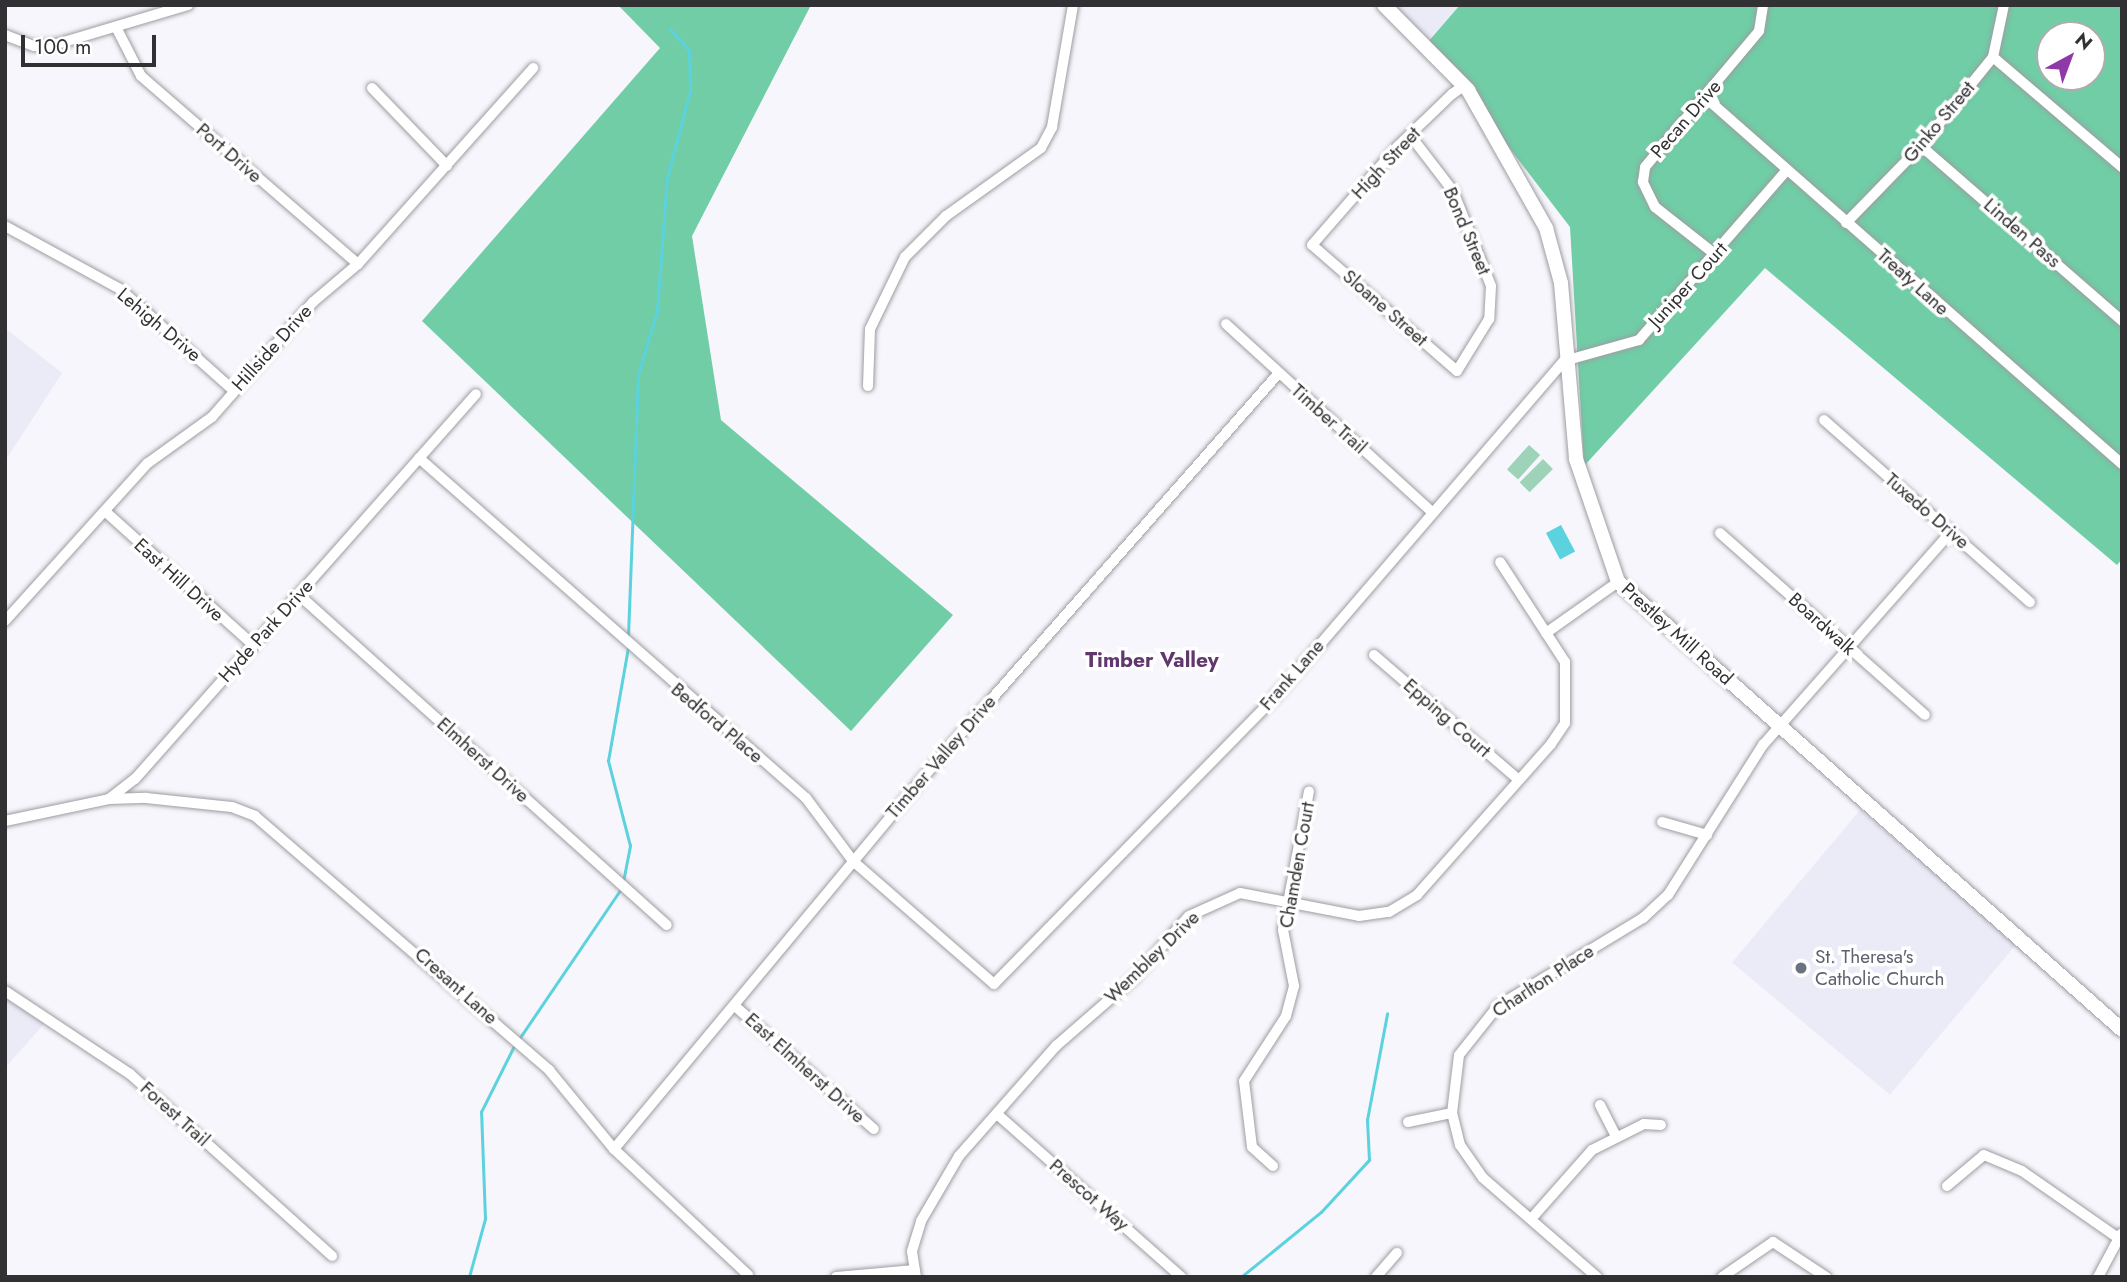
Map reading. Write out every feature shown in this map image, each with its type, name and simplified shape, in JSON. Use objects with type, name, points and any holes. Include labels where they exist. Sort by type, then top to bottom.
[{"type":"street","points":[[5,35],[34,46],[117,29],[188,5]]},
{"type":"street","points":[[869,386],[870,328],[905,257],[946,216],[1041,148],[1052,127],[1073,5]]},
{"type":"street","name":"Prestley Mill Road","points":[[1384,5],[1464,86],[1506,147],[1546,228],[1561,283],[1564,361],[1576,459],[1618,582],[2122,1030]]},
{"type":"street","name":"Pecan Drive","points":[[1716,256],[1655,207],[1643,182],[1645,167],[1706,98],[1759,30],[1763,5]]},
{"type":"street","name":"Ginko Street","points":[[1846,223],[1921,146],[1993,57],[2004,5]]},
{"type":"street","name":"Port Drive","points":[[117,29],[141,76],[358,264]]},
{"type":"street","points":[[1993,57],[2122,167]]},
{"type":"street","name":"Hillside Drive","points":[[5,621],[107,513],[148,463],[212,417],[313,302],[358,264],[533,68]]},
{"type":"street","name":"High Street","points":[[1312,244],[1410,135],[1464,86]]},
{"type":"street","points":[[372,88],[447,166]]},
{"type":"street","name":"Treaty Lane","points":[[1706,98],[2122,464]]},
{"type":"street","name":"Bond Street","points":[[1410,135],[1453,191],[1491,286],[1489,319],[1457,371]]},
{"type":"street","name":"Linden Pass","points":[[1921,146],[2122,321]]},
{"type":"street","name":"Juniper Court","points":[[1564,361],[1639,340],[1716,256],[1787,170]]},
{"type":"street","name":"Lehigh Drive","points":[[5,226],[120,289],[234,391]]},
{"type":"street","name":"Sloane Street","points":[[1312,244],[1457,371]]},
{"type":"street","name":"Timber Trail","points":[[1226,324],[1433,513]]},
{"type":"street","name":"Frank Lane","points":[[1007,978],[1274,698],[1564,361]]},
{"type":"street","name":"Timber Valley Drive","points":[[614,1149],[736,1007],[853,861],[1279,373]]},
{"type":"street","name":"Hyde Park Drive","points":[[109,799],[135,779],[476,394]]},
{"type":"street","name":"Tuxedo Drive","points":[[1824,420],[2030,602]]},
{"type":"street","name":"Bedford Place","points":[[419,458],[806,798],[853,861],[976,973],[994,984],[1007,978]]},
{"type":"street","name":"East Hill Drive","points":[[107,513],[254,645]]},
{"type":"street","name":"Charlton Place","points":[[1590,1274],[1472,1165],[1452,1114],[1459,1055],[1484,1020],[1643,918],[1682,878],[1779,726],[1951,532]]},
{"type":"street","name":"Boardwalk","points":[[1720,533],[1925,715]]},
{"type":"street","name":"Wembley Drive","points":[[915,1273],[921,1221],[959,1156],[1189,916],[1240,893],[1359,916],[1389,912],[1417,894],[1519,780],[1565,723],[1570,695],[1565,662],[1500,562]]},
{"type":"street","points":[[1546,633],[1618,582]]},
{"type":"street","name":"Elmherst Drive","points":[[299,595],[667,925]]},
{"type":"street","name":"Epping Court","points":[[1374,655],[1519,780]]},
{"type":"street","name":"Chamden Court","points":[[1273,1166],[1252,1147],[1244,1081],[1286,1016],[1294,986],[1283,930],[1309,790]]},
{"type":"street","points":[[5,821],[109,799]]},
{"type":"street","name":"Cresant Lane","points":[[109,799],[232,807],[276,829],[549,1070],[614,1149],[748,1275]]},
{"type":"street","points":[[1662,822],[1691,825],[1707,835]]},
{"type":"street","name":"Forest Trail","points":[[5,991],[130,1074],[332,1256]]},
{"type":"street","name":"East Elmherst Drive","points":[[736,1007],[874,1129]]},
{"type":"street","points":[[1601,1105],[1615,1135]]},
{"type":"street","name":"Prescot Way","points":[[997,1114],[1181,1277]]},
{"type":"street","points":[[1408,1122],[1452,1114]]},
{"type":"street","points":[[1531,1219],[1592,1150],[1615,1135],[1661,1125]]},
{"type":"street","points":[[1947,1186],[1984,1155],[2022,1171],[2120,1236],[2098,1277]]},
{"type":"street","points":[[1722,1277],[1773,1242],[1826,1277]]},
{"type":"street","points":[[1376,1277],[1397,1253]]},
{"type":"street","points":[[836,1277],[915,1273]]},
{"type":"shaded area","points":[[1393,5],[1460,5],[1428,42]]},
{"type":"shaded area","points":[[5,328],[62,373],[5,461]]},
{"type":"shaded area","points":[[1860,810],[2018,942],[1890,1095],[1732,962]]},
{"type":"shaded area","points":[[5,991],[51,1016],[5,1068]]},
{"type":"green space","points":[[618,5],[811,5],[692,236],[721,420],[953,615],[851,731],[422,321],[660,48]]},
{"type":"green space","points":[[1460,5],[2122,5],[2122,559],[2117,565],[1765,268],[1584,466],[1570,227],[1428,42]]},
{"type":"green space","points":[[1529,445],[1540,455],[1518,480],[1507,470]]},
{"type":"green space","points":[[1543,459],[1553,469],[1530,492],[1520,482]]},
{"type":"water","points":[[1561,525],[1575,551],[1560,559],[1546,533]]},
{"type":"waterway","points":[[628,636],[638,375],[657,311],[667,178],[690,91],[689,51],[670,29]]},
{"type":"waterway","points":[[623,882],[630,846],[608,761],[628,647]]},
{"type":"waterway","points":[[519,1039],[621,889]]},
{"type":"waterway","points":[[1241,1277],[1321,1212],[1369,1160],[1367,1120],[1387,1014]]},
{"type":"waterway","points":[[469,1277],[485,1219],[481,1112],[515,1044]]},
{"type":"place","name":"St. Theresa's Catholic Church","points":[[1801,968]]},
{"type":"district","name":"Timber Valley","points":[[1152,660]]}]
